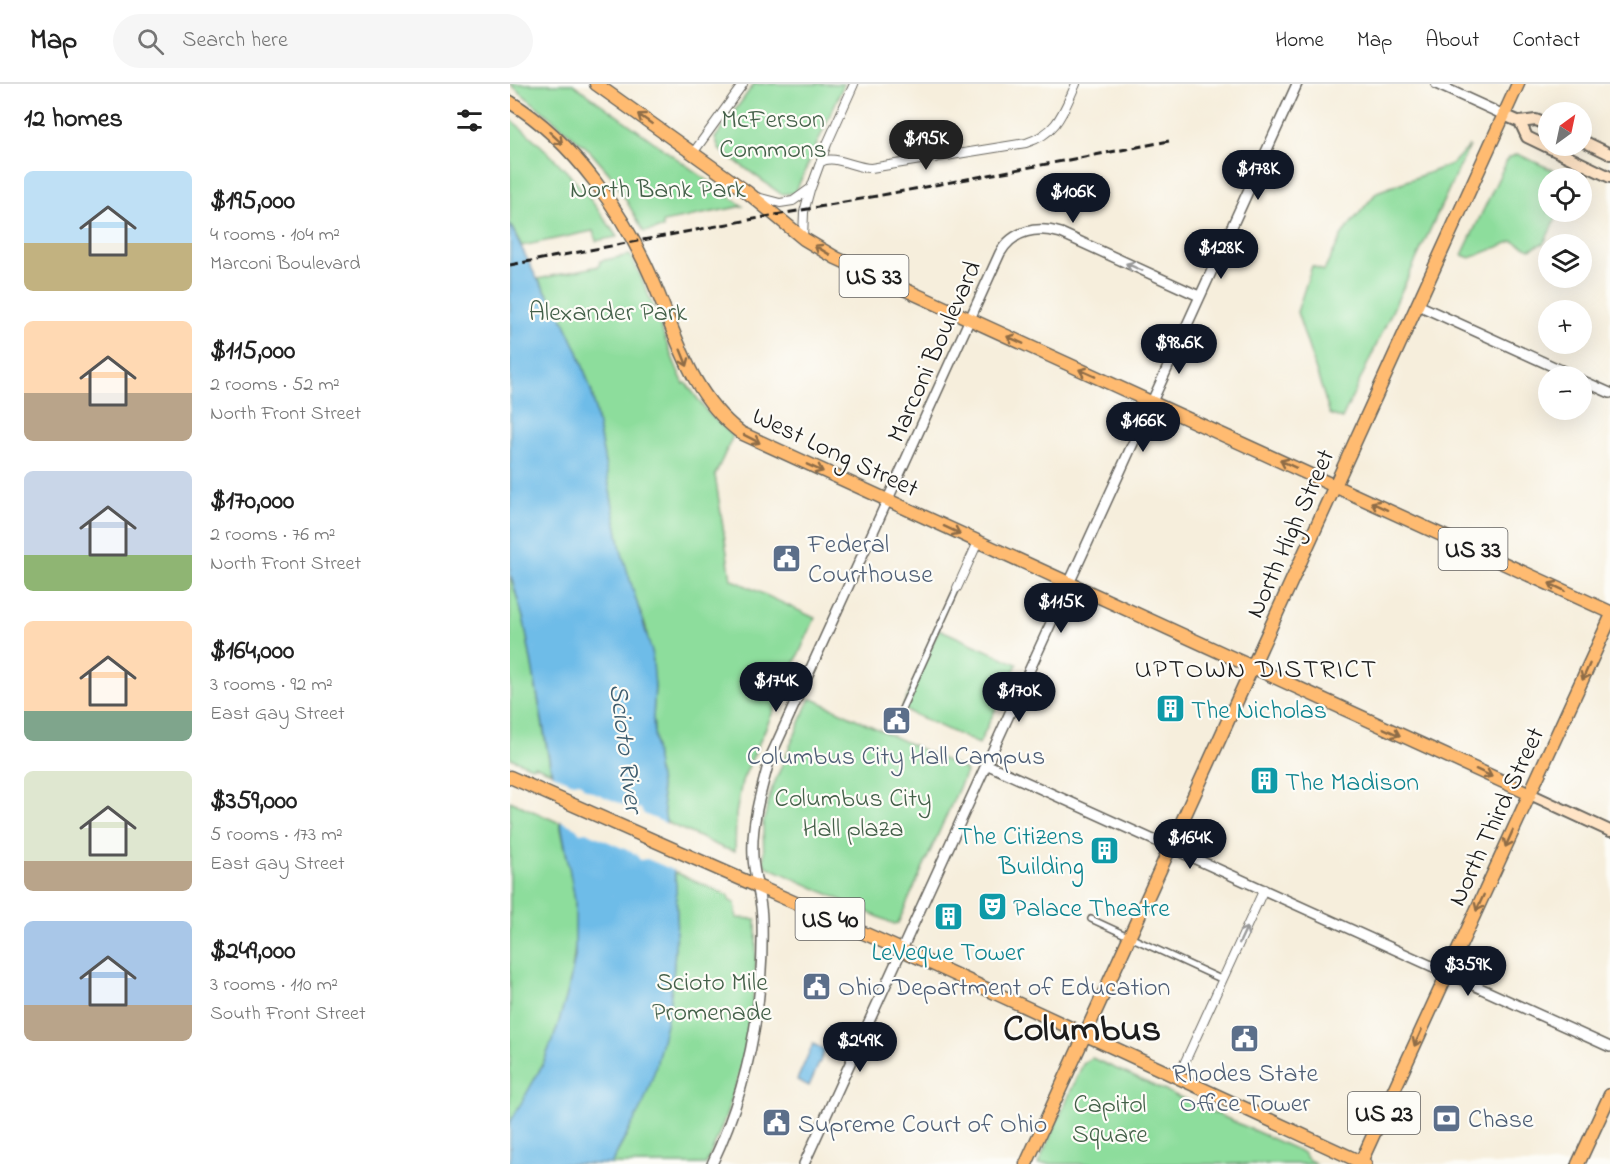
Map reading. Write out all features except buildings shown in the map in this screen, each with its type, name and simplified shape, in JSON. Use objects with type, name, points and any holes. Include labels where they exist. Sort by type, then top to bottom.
[{"type":"main road","name":"US 33","points":[[596,84],[752,196],[803,238],[836,258],[1610,612]]},
{"type":"main road","name":"North High Street","points":[[1026,1164],[1518,84]]},
{"type":"main road","name":"West Long Street","points":[[510,102],[553,134],[596,181],[652,278],[691,375],[700,391],[719,414],[747,437],[1530,794]]},
{"type":"main road","points":[[1504,115],[1520,122],[1538,121]]},
{"type":"main road","points":[[1520,122],[1527,137],[1610,177]]},
{"type":"main road","points":[[1592,145],[1610,154]]},
{"type":"main road","name":"North Third Street","points":[[1362,1163],[1610,619]]},
{"type":"main road","name":"US 40","points":[[510,777],[902,950],[1362,1163]]},
{"type":"main road","points":[[1530,794],[1610,831]]},
{"type":"main road","points":[[1578,1164],[1610,1095]]},
{"type":"street","points":[[693,153],[743,84]]},
{"type":"street","points":[[803,238],[804,212],[811,188],[855,84]]},
{"type":"street","points":[[821,162],[831,159],[857,167],[871,168],[1026,143],[1043,136],[1056,124],[1076,84]]},
{"type":"street","points":[[804,1164],[1297,84]]},
{"type":"street","points":[[1436,84],[1504,115]]},
{"type":"street","points":[[752,196],[780,203],[793,201],[811,188]]},
{"type":"street","name":"Marconi Boulevard","points":[[712,1164],[735,1106],[753,1042],[762,957],[762,919],[753,858],[755,817],[770,758],[1004,245],[1013,237],[1036,229],[1050,230],[1199,296]]},
{"type":"street","points":[[1418,305],[1552,366]]},
{"type":"street","points":[[1592,385],[1610,393]]},
{"type":"street","points":[[896,722],[978,542]]},
{"type":"street","points":[[986,764],[1610,1047]]},
{"type":"street","points":[[1178,1077],[1264,890]]},
{"type":"street","points":[[1091,919],[1223,980]]},
{"type":"green space","name":"North Bank Park","points":[[510,84],[573,84],[743,206],[663,222],[663,228],[644,232],[614,179],[588,149]]},
{"type":"green space","name":"McFerson Commons","points":[[754,84],[844,84],[795,193],[781,194],[720,150],[715,138]]},
{"type":"green space","name":"North Bank Park","points":[[510,119],[568,174],[594,204],[617,237],[596,241],[593,231],[522,246],[510,224]]},
{"type":"green space","points":[[1469,146],[1342,419],[1330,414],[1297,312],[1312,266],[1324,271],[1343,233],[1377,192],[1452,164]]},
{"type":"green space","points":[[1517,154],[1548,168],[1538,168],[1538,222],[1554,222],[1548,234],[1538,234],[1538,246],[1530,249],[1513,241],[1470,258],[1462,255],[1508,158]]},
{"type":"green space","name":"Alexander Park","points":[[630,255],[684,384],[686,383],[708,413],[733,436],[715,475],[731,579],[815,618],[742,781],[736,814],[735,851],[723,848],[666,822],[656,760],[653,718],[655,686],[646,627],[630,586],[621,550],[592,393],[578,352],[561,315],[538,279],[599,266],[600,261]]},
{"type":"green space","points":[[510,573],[524,621],[551,772],[510,758]]},
{"type":"green space","points":[[939,629],[1017,664],[979,744],[902,709]]},
{"type":"green space","name":"Columbus City Hall plaza","points":[[810,699],[964,769],[966,772],[898,923],[894,924],[766,866],[764,863],[763,824],[771,791]]},
{"type":"green space","points":[[510,801],[560,823],[574,893],[576,932],[568,990],[560,1018],[538,1072],[510,1123]]},
{"type":"green space","name":"Scioto Mile Promenade","points":[[675,872],[729,896],[730,901],[735,903],[737,918],[756,919],[755,984],[746,1045],[730,1104],[706,1164],[611,1164],[628,1133],[673,978],[677,918]]},
{"type":"green space","name":"Capitol Square","points":[[1092,1058],[1302,1152],[1309,1160],[1317,1164],[1038,1164],[1083,1064]]},
{"type":"water","name":"Scioto River","points":[[510,224],[536,277],[561,315],[578,352],[592,393],[621,550],[652,652],[656,760],[676,884],[677,918],[673,978],[669,1011],[655,1070],[644,1102],[611,1164],[510,1164],[510,1123],[543,1064],[568,991],[575,957],[575,900],[524,621],[510,573]]},
{"type":"water","points":[[813,1044],[825,1050],[809,1086],[797,1080]]},
{"type":"pier","points":[[548,772],[573,783],[580,782],[584,788],[633,809],[640,808],[644,814],[670,825],[678,872],[647,859],[640,860],[636,854],[586,832],[580,833],[576,828],[557,819]]},
{"type":"railway","points":[[510,265],[1169,141]]},
{"type":"place","name":"Federal Courthouse","points":[[787,558]]},
{"type":"place","name":"The Nicholas","points":[[1170,709]]},
{"type":"place","name":"Columbus City Hall Campus","points":[[896,721]]},
{"type":"place","name":"The Madison","points":[[1264,781]]},
{"type":"place","name":"The Citizens Building","points":[[1105,850]]},
{"type":"place","name":"Palace Theatre","points":[[992,907]]},
{"type":"place","name":"LeVeque Tower","points":[[948,917]]},
{"type":"place","name":"Ohio Department of Education","points":[[817,986]]},
{"type":"place","name":"Rhodes State Office Tower","points":[[1245,1038]]},
{"type":"place","name":"Chase","points":[[1447,1118]]},
{"type":"place","name":"Supreme Court of Ohio","points":[[777,1123]]},
{"type":"district","name":"UPTOWN DISTRICT","points":[[1256,668]]},
{"type":"district","name":"Columbus","points":[[1082,1027]]}]
